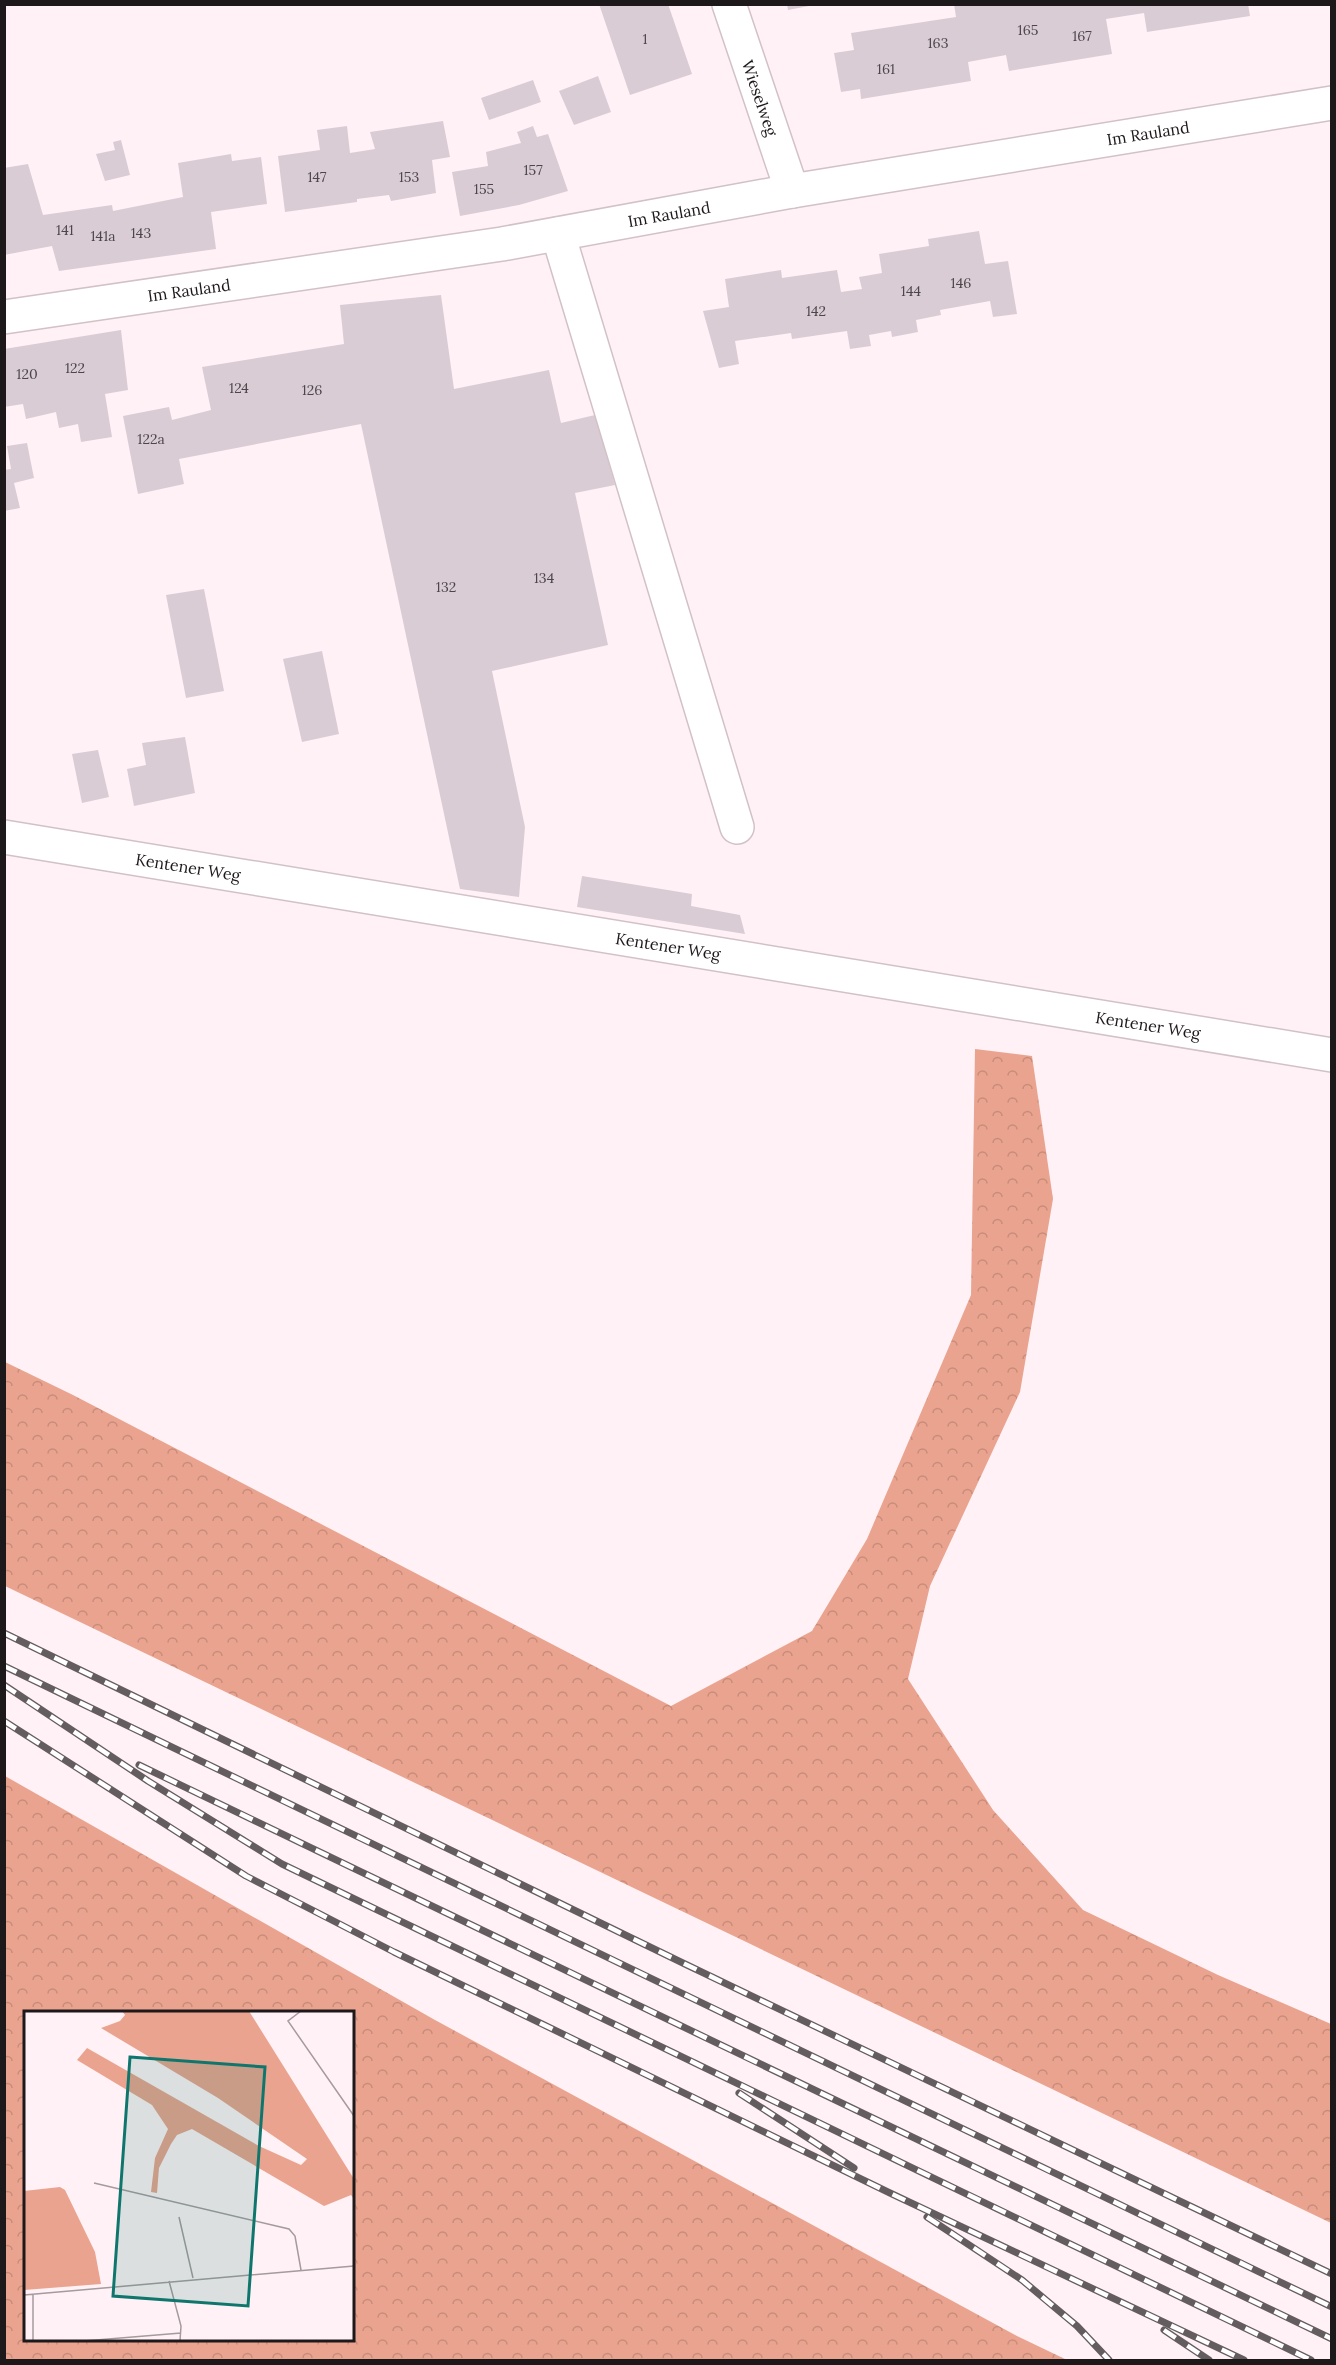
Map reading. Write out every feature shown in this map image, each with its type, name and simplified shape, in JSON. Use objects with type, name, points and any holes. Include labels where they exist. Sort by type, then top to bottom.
[{"type":"street","name":"Wieselweg","points":[[729,4],[792,192]]},
{"type":"street","name":"Im Rauland","points":[[4,317],[558,234],[792,192],[1332,103]]},
{"type":"street","points":[[558,234],[737,827]]},
{"type":"street","name":"Kentener Weg","points":[[4,837],[1332,1055]]},
{"type":"green space","points":[[975,1049],[1032,1056],[1053,1199],[1020,1392],[930,1586],[908,1679],[993,1810],[1083,1910],[1218,1975],[1331,2024],[1331,2223],[5,1586],[5,1362],[73,1395],[671,1706],[812,1631],[867,1539],[971,1295]]},
{"type":"green space","points":[[5,1776],[435,2020],[1017,2336],[1067,2360],[5,2360]]},
{"type":"building","points":[[599,4],[668,4],[692,74],[630,95]]},
{"type":"building","points":[[787,4],[809,4],[809,6],[788,10]]},
{"type":"building","points":[[954,4],[1248,4],[1250,16],[1147,32],[1144,13],[1106,19],[1112,54],[1009,71],[1006,55],[968,62],[971,81],[861,99],[860,89],[841,92],[834,53],[854,50],[851,33],[956,17]]},
{"type":"building","points":[[598,76],[611,112],[574,125],[559,91]]},
{"type":"building","points":[[533,80],[541,102],[489,120],[481,98]]},
{"type":"building","points":[[443,121],[450,157],[432,160],[436,193],[391,201],[389,195],[357,199],[357,202],[285,212],[278,156],[320,150],[317,130],[347,126],[350,153],[375,149],[370,132]]},
{"type":"building","points":[[533,126],[537,137],[548,134],[568,191],[519,205],[460,216],[452,172],[488,166],[486,152],[521,143],[517,132]]},
{"type":"building","points":[[121,140],[130,175],[105,181],[96,154],[115,150],[113,142]]},
{"type":"building","points":[[231,154],[232,161],[261,157],[267,204],[211,212],[216,249],[59,271],[52,246],[4,255],[4,168],[28,164],[43,215],[112,205],[113,211],[183,197],[178,163]]},
{"type":"building","points":[[979,231],[985,264],[1008,261],[1017,314],[993,317],[990,301],[940,310],[941,315],[916,320],[918,332],[892,337],[891,331],[869,335],[871,346],[850,349],[847,331],[792,339],[791,333],[735,341],[739,364],[719,368],[703,311],[729,307],[725,279],[781,270],[782,278],[837,270],[841,292],[862,289],[859,277],[882,273],[879,254],[929,246],[928,239]]},
{"type":"building","points":[[441,295],[454,389],[549,370],[561,423],[595,415],[615,485],[575,493],[608,645],[492,671],[525,827],[519,897],[460,889],[361,424],[179,459],[184,484],[138,494],[123,416],[169,407],[172,420],[211,410],[202,367],[344,344],[340,305]]},
{"type":"building","points":[[121,330],[128,390],[105,394],[112,437],[81,442],[78,424],[59,428],[56,412],[26,419],[23,404],[4,407],[4,349]]},
{"type":"building","points":[[27,443],[34,478],[14,483],[20,508],[4,511],[4,470],[11,469],[7,446]]},
{"type":"building","points":[[204,589],[224,691],[186,698],[166,595]]},
{"type":"building","points":[[322,651],[339,734],[302,742],[283,659]]},
{"type":"building","points":[[185,737],[195,793],[134,806],[127,769],[146,765],[142,743]]},
{"type":"building","points":[[98,750],[109,797],[82,803],[72,754]]},
{"type":"building","points":[[582,876],[692,894],[691,906],[740,915],[745,934],[577,907]]},
{"type":"railway","points":[[4,1633],[687,1965],[1332,2274]]},
{"type":"railway","points":[[4,1666],[1332,2307]]},
{"type":"railway","points":[[4,1685],[148,1781],[282,1864],[1311,2360]]},
{"type":"railway","points":[[4,1721],[246,1876],[394,1952],[890,2193],[1244,2360]]},
{"type":"railway","points":[[139,1765],[1332,2339]]},
{"type":"railway","points":[[739,2093],[854,2168]]},
{"type":"railway","points":[[927,2217],[1022,2280],[1077,2326],[1109,2360]]},
{"type":"railway","points":[[1164,2330],[1209,2360]]}]
